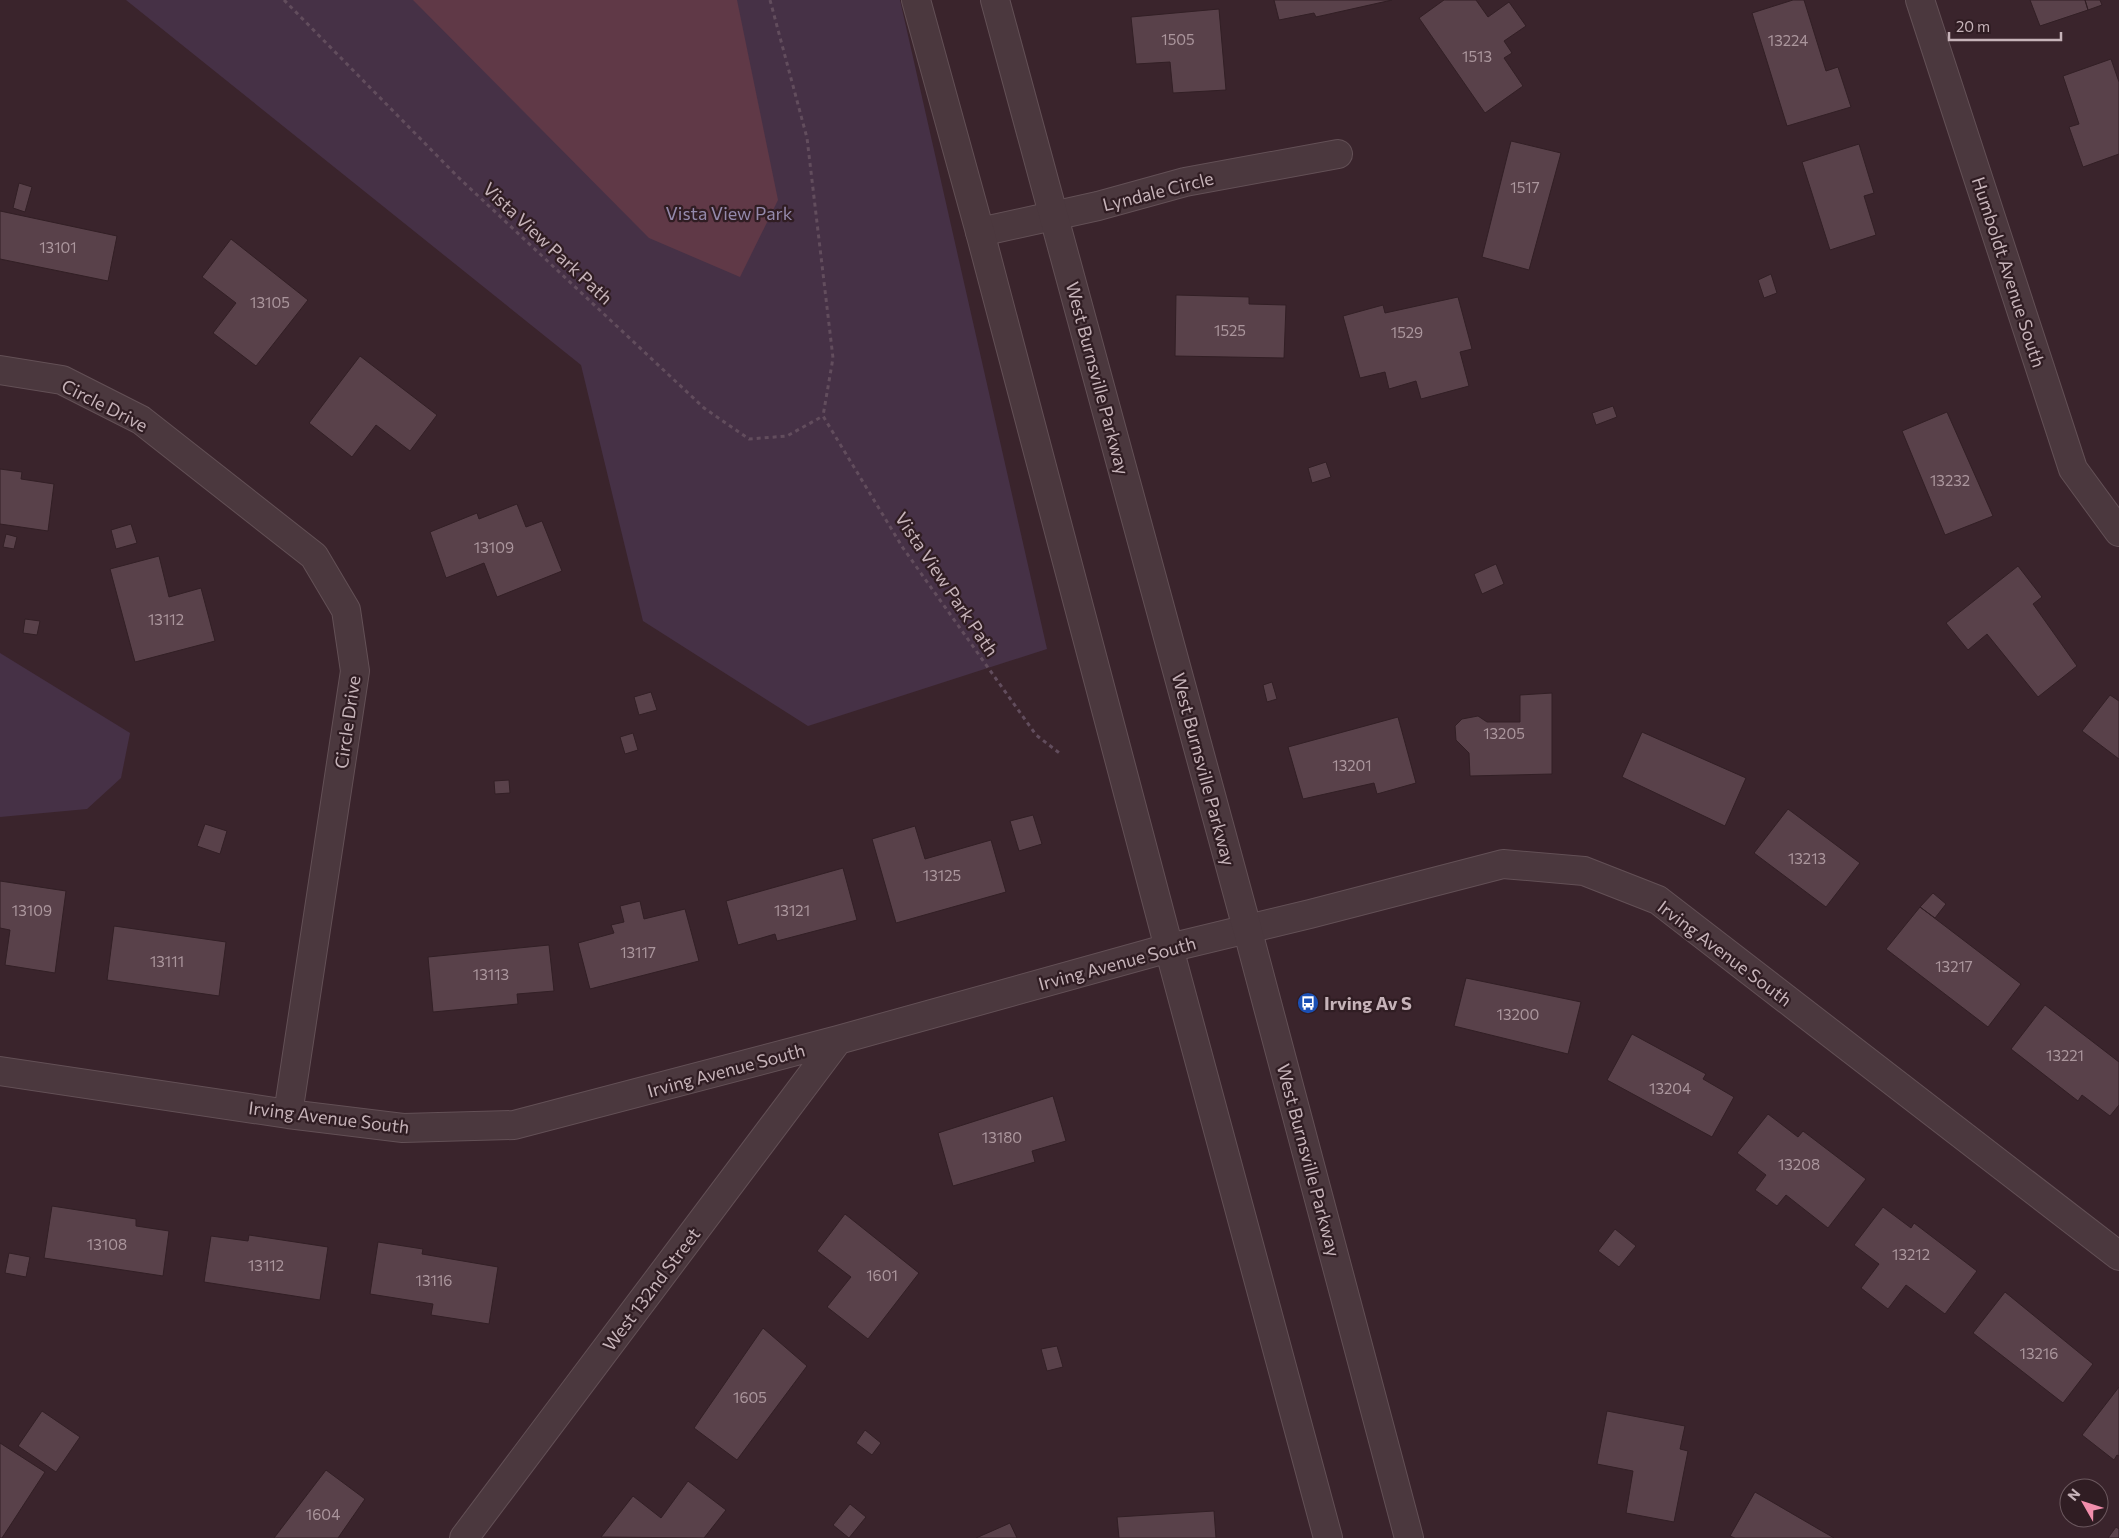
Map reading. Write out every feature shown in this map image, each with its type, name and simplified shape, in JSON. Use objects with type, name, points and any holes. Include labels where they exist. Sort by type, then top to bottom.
[{"type":"street","points":[[916,0],[980,232],[1169,948],[1328,1538]]},
{"type":"street","name":"West Burnsville Parkway","points":[[995,0],[1247,928],[1409,1538]]},
{"type":"street","name":"Humboldt Avenue South","points":[[1920,0],[2073,468],[2119,532]]},
{"type":"street","name":"Lyndale Circle","points":[[980,232],[1098,206],[1185,182],[1338,154]]},
{"type":"street","name":"Circle Drive","points":[[0,370],[62,380],[141,420],[314,556],[346,610],[355,671],[288,1114]]},
{"type":"street","name":"Irving Avenue South","points":[[0,1071],[288,1114],[403,1128],[514,1125],[838,1040],[1169,948],[1503,864],[1584,871],[1658,900],[2119,1256]]},
{"type":"street","name":"West 132nd Street","points":[[464,1538],[838,1040]]},
{"type":"path","name":"Vista View Park Path","points":[[284,0],[458,177],[704,408],[749,439],[787,436],[823,416],[914,564],[1036,735],[1062,754]]},
{"type":"path","points":[[770,0],[807,138],[832,358],[823,416]]},
{"type":"green space","name":"Vista View Park","points":[[126,0],[900,0],[1047,649],[808,726],[643,621],[581,365]]},
{"type":"green space","points":[[0,653],[130,733],[121,778],[87,809],[0,817]]},
{"type":"shaded area","points":[[413,0],[737,0],[778,200],[740,277],[649,238]]},
{"type":"building","points":[[1274,0],[1392,0],[1316,17],[1314,13],[1279,20]]},
{"type":"building","points":[[1444,0],[1476,0],[1488,17],[1509,2],[1526,26],[1504,41],[1512,53],[1504,58],[1523,86],[1485,113],[1419,18]]},
{"type":"building","points":[[1793,0],[1804,0],[1826,71],[1838,67],[1851,107],[1787,126],[1752,13]]},
{"type":"building","points":[[2030,0],[2085,0],[2088,10],[2040,26]]},
{"type":"building","points":[[2085,0],[2100,0],[2102,5],[2088,10]]},
{"type":"building","points":[[1219,9],[1226,90],[1173,93],[1170,62],[1136,64],[1131,17]]},
{"type":"building","points":[[2111,59],[2119,82],[2119,154],[2083,167],[2069,127],[2079,124],[2063,76]]},
{"type":"building","points":[[1511,141],[1561,153],[1529,270],[1482,257]]},
{"type":"building","points":[[1859,144],[1874,193],[1864,196],[1876,235],[1830,250],[1802,162]]},
{"type":"building","points":[[19,183],[32,187],[25,212],[13,208]]},
{"type":"building","points":[[0,211],[117,236],[108,281],[0,259]]},
{"type":"building","points":[[231,239],[308,300],[256,366],[213,333],[236,303],[202,277]]},
{"type":"building","points":[[1771,274],[1777,293],[1764,298],[1758,280]]},
{"type":"building","points":[[1176,295],[1249,297],[1249,304],[1286,305],[1284,358],[1175,356]]},
{"type":"building","points":[[1458,297],[1472,349],[1460,352],[1469,386],[1421,399],[1416,381],[1389,389],[1385,372],[1360,378],[1343,316],[1383,305],[1385,313]]},
{"type":"building","points":[[360,356],[437,415],[410,451],[376,425],[352,457],[309,423]]},
{"type":"building","points":[[1613,406],[1617,417],[1596,425],[1592,413]]},
{"type":"building","points":[[1947,412],[1993,516],[1945,535],[1902,431]]},
{"type":"building","points":[[1326,462],[1331,477],[1312,483],[1308,468]]},
{"type":"building","points":[[0,469],[22,472],[21,479],[54,484],[48,531],[0,524]]},
{"type":"building","points":[[517,504],[526,527],[542,521],[562,571],[497,597],[484,563],[446,578],[430,532],[477,513],[479,519]]},
{"type":"building","points":[[131,524],[137,543],[116,549],[111,530]]},
{"type":"building","points":[[6,534],[17,537],[14,549],[3,547]]},
{"type":"building","points":[[159,556],[169,597],[201,588],[215,641],[135,662],[110,569]]},
{"type":"building","points":[[1496,564],[1504,584],[1482,594],[1474,574]]},
{"type":"building","points":[[2018,566],[2042,597],[2033,604],[2077,666],[2038,697],[1987,634],[1968,650],[1946,623]]},
{"type":"building","points":[[25,619],[40,621],[37,635],[23,633]]},
{"type":"building","points":[[1272,682],[1277,699],[1267,702],[1263,685]]},
{"type":"building","points":[[651,692],[657,710],[639,715],[634,697]]},
{"type":"building","points":[[1552,693],[1552,774],[1470,776],[1469,753],[1456,740],[1455,726],[1462,719],[1478,716],[1487,722],[1520,722],[1520,695]]},
{"type":"building","points":[[2110,695],[2119,701],[2119,759],[2082,731]]},
{"type":"building","points":[[1398,717],[1416,783],[1377,794],[1374,783],[1303,799],[1288,747]]},
{"type":"building","points":[[1642,732],[1746,778],[1725,826],[1622,777]]},
{"type":"building","points":[[633,733],[638,750],[625,754],[620,737]]},
{"type":"building","points":[[509,780],[510,793],[495,794],[494,781]]},
{"type":"building","points":[[1788,809],[1860,863],[1826,907],[1754,853]]},
{"type":"building","points":[[1033,815],[1042,844],[1019,851],[1010,821]]},
{"type":"building","points":[[205,824],[227,831],[220,854],[197,846]]},
{"type":"building","points":[[915,826],[925,859],[991,840],[1006,892],[896,923],[872,839]]},
{"type":"building","points":[[843,868],[857,920],[777,941],[775,934],[738,945],[726,901]]},
{"type":"building","points":[[0,881],[66,891],[55,973],[5,965],[10,930],[0,928]]},
{"type":"building","points":[[1933,893],[1946,904],[1935,918],[1920,907]]},
{"type":"building","points":[[640,901],[644,919],[685,909],[699,961],[590,989],[578,943],[614,933],[611,925],[624,922],[620,906]]},
{"type":"building","points":[[1920,907],[2021,984],[1988,1027],[1886,949]]},
{"type":"building","points":[[114,926],[226,942],[219,996],[107,980]]},
{"type":"building","points":[[549,945],[554,991],[517,994],[518,1004],[433,1012],[428,957]]},
{"type":"building","points":[[1466,978],[1581,1002],[1568,1054],[1454,1026]]},
{"type":"building","points":[[2045,1005],[2119,1062],[2119,1105],[2110,1116],[2082,1095],[2078,1101],[2011,1049]]},
{"type":"building","points":[[1632,1034],[1706,1074],[1703,1079],[1734,1097],[1712,1137],[1607,1080]]},
{"type":"building","points":[[1053,1096],[1066,1141],[1032,1151],[1035,1162],[953,1186],[938,1133]]},
{"type":"building","points":[[1768,1114],[1798,1137],[1803,1131],[1866,1179],[1828,1228],[1786,1195],[1777,1206],[1755,1190],[1766,1175],[1737,1153]]},
{"type":"building","points":[[52,1206],[136,1219],[136,1226],[169,1231],[163,1276],[44,1258]]},
{"type":"building","points":[[1883,1207],[1911,1228],[1914,1223],[1977,1271],[1945,1314],[1906,1285],[1888,1309],[1861,1288],[1879,1264],[1854,1245]]},
{"type":"building","points":[[845,1214],[919,1273],[868,1339],[827,1307],[851,1277],[817,1251]]},
{"type":"building","points":[[1615,1229],[1636,1246],[1619,1267],[1598,1251]]},
{"type":"building","points":[[249,1235],[328,1247],[320,1300],[204,1282],[211,1236],[248,1241]]},
{"type":"building","points":[[378,1242],[423,1249],[422,1254],[498,1267],[489,1324],[431,1315],[433,1304],[370,1294]]},
{"type":"building","points":[[9,1253],[30,1257],[26,1277],[5,1273]]},
{"type":"building","points":[[2005,1292],[2093,1364],[2063,1403],[1973,1333]]},
{"type":"building","points":[[763,1328],[807,1366],[737,1460],[694,1428]]},
{"type":"building","points":[[1057,1346],[1063,1367],[1047,1371],[1041,1349]]},
{"type":"building","points":[[2119,1387],[2119,1456],[2117,1455],[2114,1460],[2082,1435]]},
{"type":"building","points":[[42,1411],[80,1437],[56,1472],[18,1446]]},
{"type":"building","points":[[1607,1411],[1685,1426],[1680,1449],[1688,1451],[1674,1522],[1626,1513],[1633,1471],[1597,1464]]},
{"type":"building","points":[[865,1430],[881,1443],[872,1455],[856,1443]]},
{"type":"building","points":[[0,1443],[45,1472],[2,1538],[0,1538]]},
{"type":"building","points":[[326,1470],[365,1499],[338,1538],[274,1538]]},
{"type":"building","points":[[688,1481],[726,1510],[704,1538],[601,1537],[633,1496],[661,1518]]},
{"type":"building","points":[[1755,1492],[1834,1538],[1735,1538],[1730,1536]]},
{"type":"building","points":[[850,1504],[866,1517],[849,1538],[833,1525]]},
{"type":"building","points":[[1214,1511],[1216,1538],[1119,1538],[1117,1517]]},
{"type":"building","points":[[1010,1523],[1017,1538],[976,1538]]},
{"type":"building","points":[[2116,1527],[2119,1529],[2119,1538],[2108,1538]]},
{"type":"place","name":"Irving Av S","points":[[1308,1003]]}]
